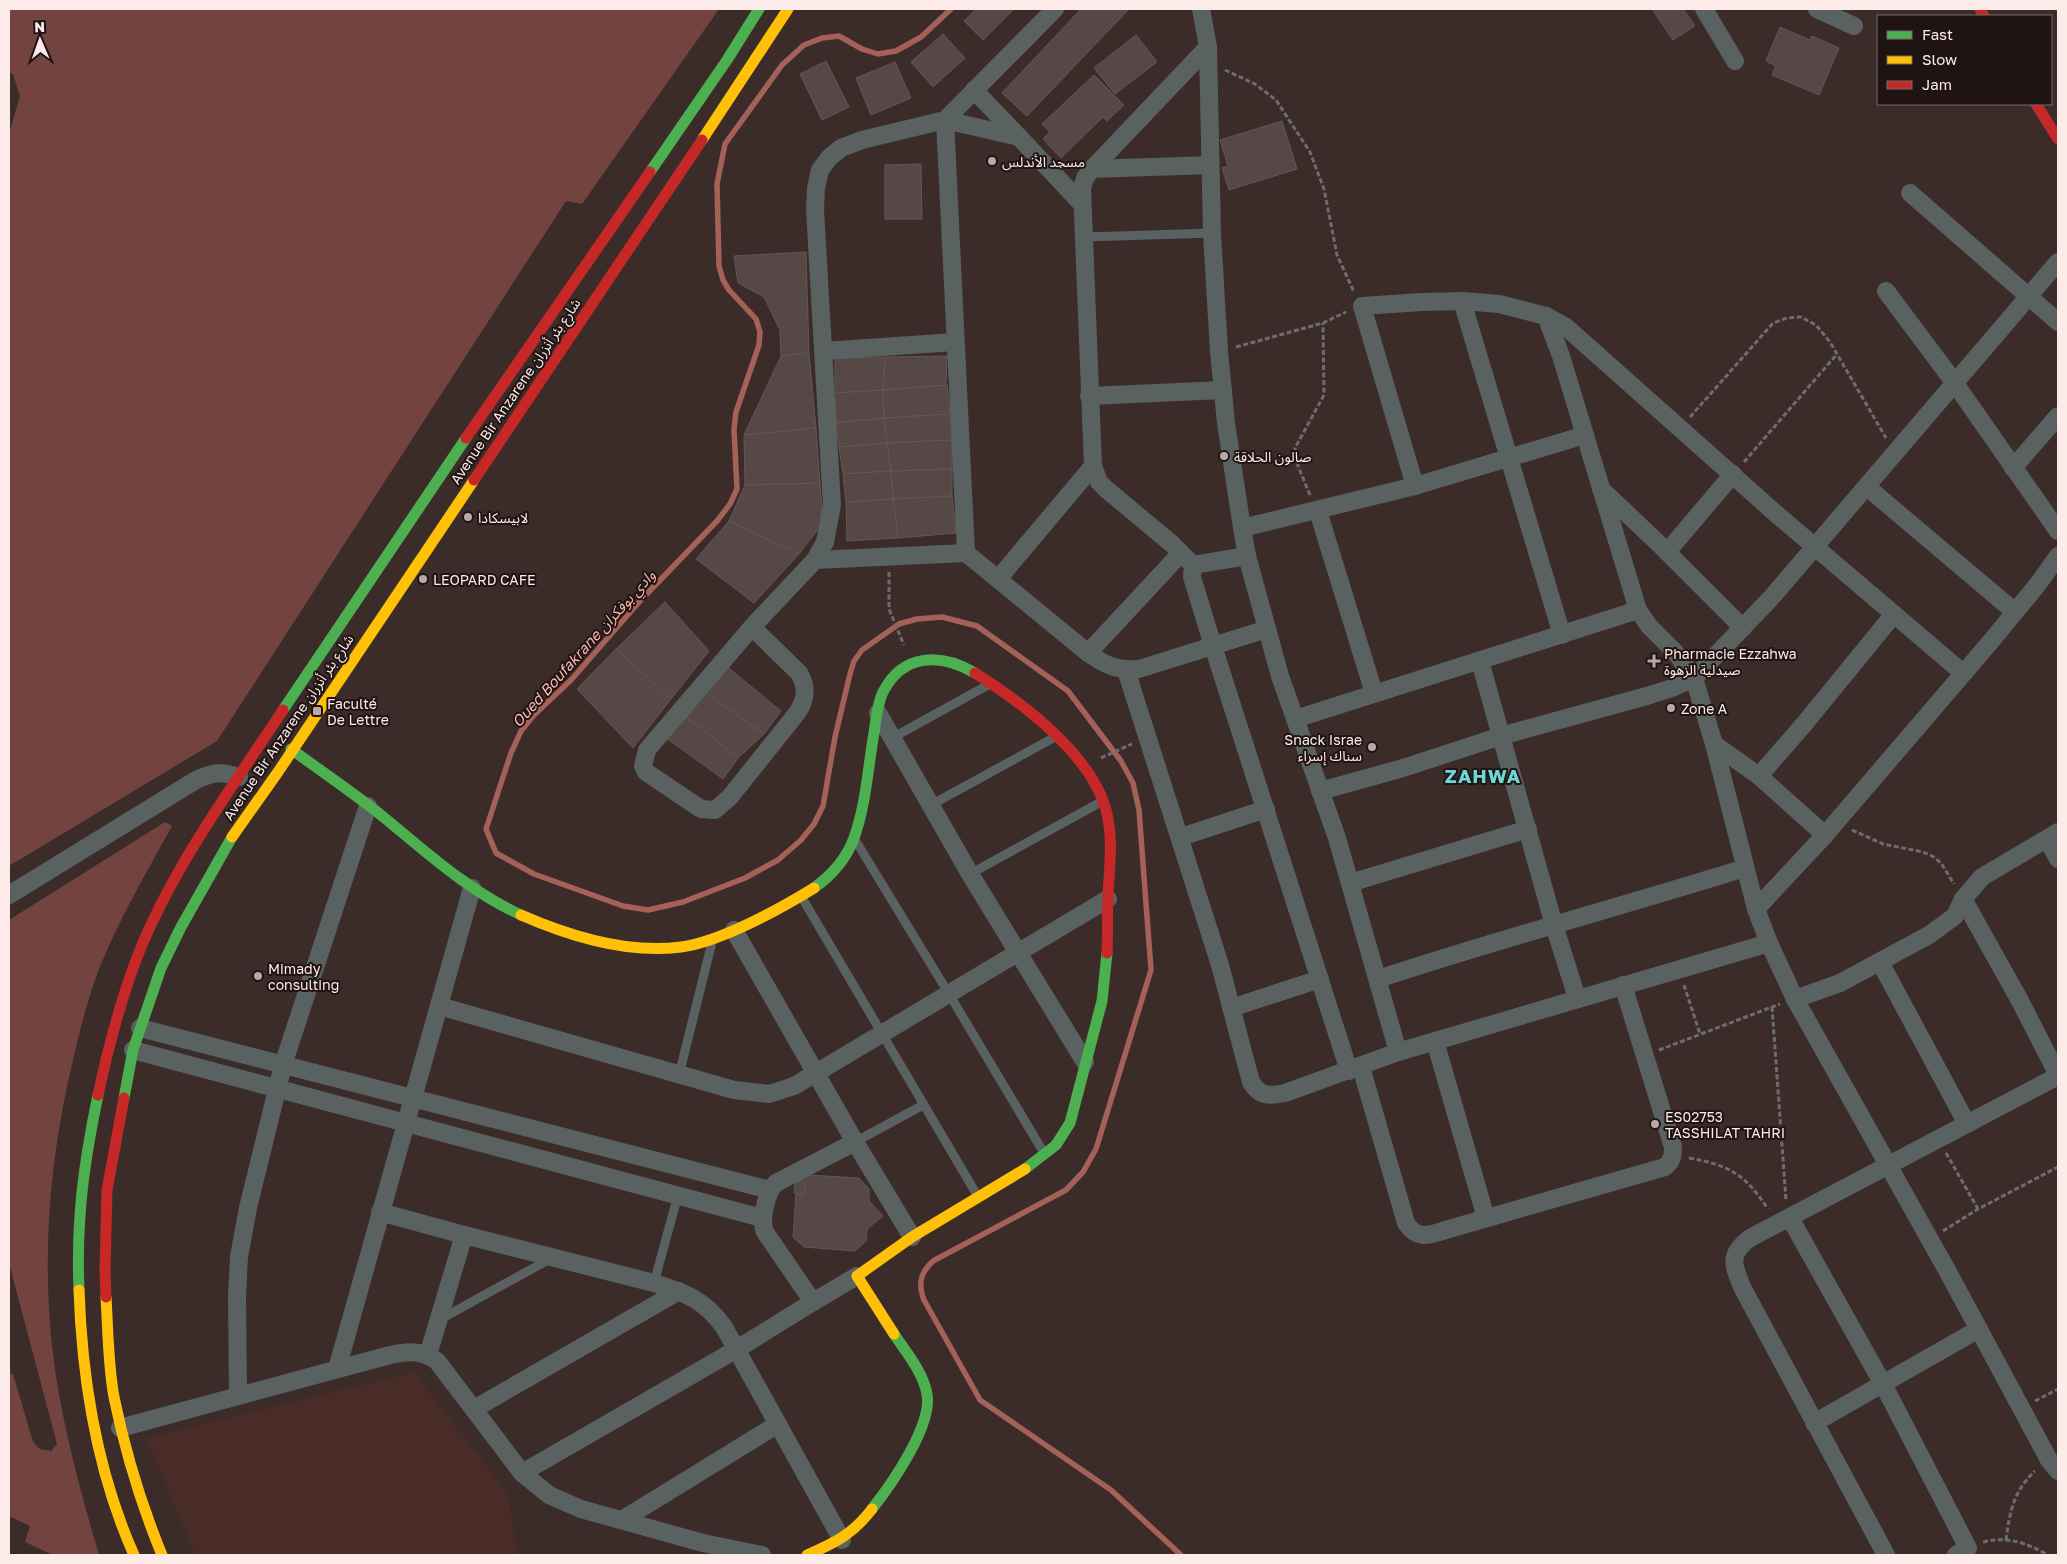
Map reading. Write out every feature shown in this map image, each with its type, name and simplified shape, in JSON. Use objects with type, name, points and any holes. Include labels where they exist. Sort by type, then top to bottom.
[{"type":"main road","name":"Avenue Bir Anzarene شارع بئر أنزران","points":[[134,1555],[115,1507],[92,1416],[82,1358],[79,1308],[79,1245],[83,1170],[111,1035],[150,927],[194,845],[407,522],[727,60],[759,9]]},
{"type":"main road","name":"Avenue Bir Anzarene شارع بئر أنزران","points":[[162,1555],[136,1486],[120,1428],[109,1354],[105,1270],[107,1190],[133,1050],[161,968],[228,842],[616,269],[788,9]]},
{"type":"main road","points":[[2037,105],[2058,139]]},
{"type":"main road","points":[[291,749],[368,806],[472,888],[512,910],[558,928],[615,944],[642,949],[668,950],[688,947],[734,930],[822,884],[836,870],[845,857],[859,825],[883,694],[899,671],[912,663],[924,659],[939,659],[958,664],[990,684],[1042,722],[1084,768],[1104,801],[1110,826],[1107,941],[1103,992],[1076,1100],[1064,1134],[1058,1144],[1045,1155],[912,1237],[857,1276],[919,1373],[925,1386],[928,1400],[923,1426],[867,1518],[842,1540],[807,1555]]},
{"type":"street","points":[[966,553],[945,120],[1055,9]]},
{"type":"street","points":[[1201,9],[1208,55],[1212,233],[1219,352],[1226,423],[1247,556],[1267,629],[1350,883],[1398,1052]]},
{"type":"street","points":[[1704,9],[1735,61]]},
{"type":"street","points":[[1817,9],[1854,26]]},
{"type":"street","points":[[1208,55],[1092,169],[1085,178],[1082,188],[1093,466],[1099,482],[1106,489],[1187,559],[1320,979],[1355,1069],[1406,1224],[1412,1232],[1420,1236],[1426,1235],[1665,1168],[1671,1162],[1673,1147],[1623,985]]},
{"type":"street","points":[[974,90],[1082,204]]},
{"type":"street","points":[[752,627],[799,673],[804,681],[805,697],[803,705],[730,797],[715,810],[701,809],[651,777],[643,766],[647,750],[752,627],[815,560],[825,542],[832,505],[815,210],[816,188],[820,170],[829,158],[841,148],[862,140],[945,120],[1019,137]]},
{"type":"street","points":[[1092,169],[1210,166]]},
{"type":"street","points":[[1910,193],[2058,322]]},
{"type":"street","points":[[1320,791],[1403,768],[1501,736],[1648,696],[1694,678],[1743,628],[1867,488],[1954,382],[2058,262]]},
{"type":"street","points":[[1886,290],[1954,382],[2058,531]]},
{"type":"street","points":[[1462,301],[1562,635]]},
{"type":"street","points":[[1415,486],[1362,306],[1389,303],[1462,301],[1499,304],[1546,316],[1566,327],[1600,355],[1814,546],[1963,673]]},
{"type":"street","points":[[1546,316],[1585,435],[1638,610],[1649,626],[1676,652],[1694,678],[1714,744],[1756,909],[1769,944],[1795,999],[2054,1466]]},
{"type":"street","points":[[823,350],[955,342]]},
{"type":"street","points":[[1089,396],[1223,390]]},
{"type":"street","points":[[2013,468],[2058,416]]},
{"type":"street","points":[[1242,528],[1415,486],[1585,435]]},
{"type":"street","points":[[998,578],[1093,466]]},
{"type":"street","points":[[1667,552],[1733,474]]},
{"type":"street","points":[[1867,488],[2015,612]]},
{"type":"street","points":[[1601,489],[1743,628]]},
{"type":"street","points":[[1318,511],[1374,693]]},
{"type":"street","points":[[815,560],[966,553],[1088,653],[1106,665],[1126,670],[1139,669],[1267,629]]},
{"type":"street","points":[[1088,653],[1187,559],[1247,556]]},
{"type":"street","points":[[1756,909],[1831,828],[2056,566]]},
{"type":"street","points":[[1296,719],[1638,610]]},
{"type":"street","points":[[1759,776],[1894,614]]},
{"type":"street","points":[[1480,661],[1554,925],[1577,998]]},
{"type":"street","points":[[1126,670],[1181,837],[1232,1008],[1251,1082],[1256,1091],[1262,1095],[1271,1096],[1285,1093],[1398,1052],[1577,998],[1769,944]]},
{"type":"street","points":[[878,713],[970,874],[1086,1062]]},
{"type":"street","points":[[1714,744],[1831,828]]},
{"type":"street","points":[[9,895],[196,780],[210,774],[223,772],[240,777]]},
{"type":"street","points":[[238,1396],[239,1257],[248,1208],[283,1065],[368,806]]},
{"type":"street","points":[[1181,837],[1266,809]]},
{"type":"street","points":[[1350,883],[1528,829]]},
{"type":"street","points":[[1795,999],[1840,983],[1929,934],[1955,916],[1963,899],[1982,877],[2053,835],[2058,859]]},
{"type":"street","points":[[1378,979],[1745,868]]},
{"type":"street","points":[[336,1370],[472,888]]},
{"type":"street","points":[[439,1006],[734,1090],[769,1094],[783,1090],[816,1072],[1108,899]]},
{"type":"street","points":[[1886,1555],[1742,1287],[1734,1262],[1734,1254],[1740,1246],[1783,1221],[1888,1167],[2058,1075],[2053,1054],[2019,999],[1963,899]]},
{"type":"street","points":[[734,930],[855,1142],[912,1237]]},
{"type":"street","points":[[1880,962],[1967,1124]]},
{"type":"street","points":[[1232,1008],[1320,979]]},
{"type":"street","points":[[140,1028],[770,1190]]},
{"type":"street","points":[[1435,1042],[1486,1218]]},
{"type":"street","points":[[133,1050],[406,1121],[762,1218]]},
{"type":"street","points":[[813,1302],[765,1232],[762,1218],[770,1190],[780,1180],[855,1142]]},
{"type":"street","points":[[380,1212],[654,1283],[679,1291],[704,1303],[714,1313],[737,1349],[842,1540]]},
{"type":"street","points":[[1783,1221],[1883,1384],[1962,1552]]},
{"type":"street","points":[[428,1355],[464,1235]]},
{"type":"street","points":[[522,1473],[737,1349],[857,1276]]},
{"type":"street","points":[[474,1409],[679,1291]]},
{"type":"street","points":[[1814,1423],[1979,1329]]},
{"type":"street","points":[[120,1428],[407,1351],[428,1355],[437,1361],[522,1473],[549,1495],[563,1502],[703,1544],[762,1555]]},
{"type":"street","points":[[622,1520],[778,1424]]},
{"type":"lane","points":[[1085,237],[1212,233]]},
{"type":"lane","points":[[892,738],[990,684]]},
{"type":"lane","points":[[931,805],[1056,737]]},
{"type":"lane","points":[[970,874],[1104,801]]},
{"type":"lane","points":[[854,839],[1045,1155]]},
{"type":"lane","points":[[801,896],[978,1197]]},
{"type":"lane","points":[[679,1075],[713,939]]},
{"type":"lane","points":[[855,1142],[924,1104]]},
{"type":"lane","points":[[654,1283],[678,1195]]},
{"type":"lane","points":[[439,1320],[553,1257]]},
{"type":"path","points":[[1208,55],[1255,84],[1276,100],[1288,116],[1317,166],[1324,189],[1336,255],[1362,306],[1323,323],[1219,352]]},
{"type":"path","points":[[1680,428],[1774,324],[1787,318],[1801,317],[1816,325],[1830,342],[1895,454]]},
{"type":"path","points":[[1318,511],[1302,477],[1295,455],[1297,442],[1324,395],[1323,323]]},
{"type":"path","points":[[1733,474],[1837,354]]},
{"type":"path","points":[[890,556],[889,609],[904,644]]},
{"type":"path","points":[[1107,755],[1130,745]]},
{"type":"path","points":[[1831,828],[1883,844],[1923,852],[1934,857],[1941,863],[1963,899]]},
{"type":"path","points":[[1679,970],[1700,1034]]},
{"type":"path","points":[[1645,1055],[1795,999]]},
{"type":"path","points":[[1772,1007],[1784,1183],[1783,1221]]},
{"type":"path","points":[[1938,1139],[1978,1209]]},
{"type":"path","points":[[1673,1156],[1719,1164],[1733,1170],[1783,1221]]},
{"type":"path","points":[[1930,1240],[1978,1209],[2058,1168]]},
{"type":"path","points":[[2021,1409],[2058,1389]]},
{"type":"path","points":[[2006,1540],[2011,1510],[2017,1492],[2026,1480],[2054,1466]]},
{"type":"path","points":[[1962,1552],[1984,1542],[1997,1539],[2014,1540],[2030,1545],[2048,1555]]},
{"type":"shaded area","points":[[9,9],[719,9],[582,204],[566,201],[217,741],[9,866],[9,134],[20,96],[13,74],[9,72]]},
{"type":"shaded area","points":[[165,822],[172,826],[124,914],[95,980],[64,1099],[58,1138],[49,1218],[48,1297],[51,1337],[56,1377],[70,1445],[99,1555],[53,1555],[25,1542],[30,1526],[9,1516],[9,1374],[13,1374],[33,1442],[40,1449],[51,1451],[57,1444],[9,1263],[9,920]]},
{"type":"shaded area","points":[[414,1372],[508,1494],[517,1555],[195,1555],[146,1438]]},
{"type":"building","points":[[976,9],[1014,9],[983,40],[964,21]]},
{"type":"building","points":[[1081,9],[1129,9],[1027,116],[1002,93]]},
{"type":"building","points":[[1652,9],[1683,9],[1695,26],[1673,40]]},
{"type":"building","points":[[1780,27],[1810,40],[1812,36],[1839,48],[1819,95],[1772,75],[1776,66],[1766,61]]},
{"type":"building","points":[[943,34],[965,58],[933,87],[911,62]]},
{"type":"building","points":[[1136,35],[1157,62],[1115,94],[1094,68]]},
{"type":"building","points":[[826,61],[849,107],[822,120],[800,74]]},
{"type":"building","points":[[895,62],[911,98],[871,115],[856,78]]},
{"type":"building","points":[[1094,75],[1124,105],[1107,121],[1103,117],[1061,158],[1043,139],[1050,132],[1042,124]]},
{"type":"building","points":[[1282,121],[1297,169],[1229,190],[1222,168],[1228,166],[1220,140]]},
{"type":"building","points":[[921,164],[922,219],[885,219],[885,165]]},
{"type":"building","points":[[806,252],[809,353],[781,356],[780,330],[764,297],[738,283],[734,256]]},
{"type":"building","points":[[809,353],[816,428],[744,435],[781,356]]},
{"type":"building","points":[[947,356],[946,385],[883,390],[885,357]]},
{"type":"building","points":[[885,357],[883,390],[835,393],[835,358]]},
{"type":"building","points":[[947,385],[950,414],[884,418],[883,390]]},
{"type":"building","points":[[883,390],[884,418],[836,423],[835,393]]},
{"type":"building","points":[[950,414],[952,440],[887,443],[884,418]]},
{"type":"building","points":[[884,418],[887,443],[839,447],[836,423]]},
{"type":"building","points":[[816,428],[820,483],[745,485],[744,435]]},
{"type":"building","points":[[952,440],[952,469],[891,471],[887,443]]},
{"type":"building","points":[[887,443],[891,471],[843,474],[839,447]]},
{"type":"building","points":[[952,469],[952,496],[893,499],[891,471]]},
{"type":"building","points":[[891,471],[893,499],[846,502],[843,474]]},
{"type":"building","points":[[820,483],[823,523],[799,554],[729,521],[745,485]]},
{"type":"building","points":[[952,496],[956,533],[898,538],[893,499]]},
{"type":"building","points":[[893,499],[898,538],[847,541],[846,502]]},
{"type":"building","points":[[729,521],[799,554],[754,603],[696,559]]},
{"type":"building","points":[[665,602],[709,651],[671,699],[616,649]]},
{"type":"building","points":[[616,649],[671,699],[633,748],[577,689]]},
{"type":"building","points":[[725,665],[781,711],[764,734],[703,691]]},
{"type":"building","points":[[703,691],[764,734],[738,758],[684,715]]},
{"type":"building","points":[[684,715],[738,758],[723,779],[666,738]]},
{"type":"building","points":[[809,1175],[859,1178],[869,1189],[869,1201],[883,1216],[867,1229],[866,1241],[855,1251],[804,1247],[793,1237],[796,1194],[804,1194],[805,1183],[797,1182]]},
{"type":"building","points":[[795,1182],[805,1183],[804,1194],[794,1193]]},
{"type":"waterway","name":"Oued Boufakrane وادي بوفكران","points":[[951,9],[921,37],[896,51],[878,54],[862,49],[839,36],[822,38],[804,45],[782,65],[725,144],[717,184],[719,266],[723,280],[729,290],[756,319],[760,332],[759,345],[736,412],[734,429],[737,489],[730,504],[717,521],[640,601],[571,680],[533,716],[521,731],[511,753],[486,829],[496,853],[534,874],[623,906],[648,910],[683,902],[745,878],[778,860],[801,840],[814,824],[823,806],[835,737],[854,661],[862,650],[899,624],[917,619],[942,617],[977,626],[1068,691],[1121,761],[1133,783],[1139,810],[1151,970],[1096,1149],[1083,1172],[1066,1190],[933,1261],[923,1274],[921,1289],[924,1300],[980,1400],[1111,1490],[1181,1555]]},
{"type":"traffic: fast","points":[[650,172],[727,60],[759,9]]},
{"type":"traffic: fast","points":[[283,710],[466,438]]},
{"type":"traffic: fast","points":[[814,888],[838,866],[854,838],[864,799],[878,707],[883,692],[891,679],[901,670],[924,660],[949,662],[975,673]]},
{"type":"traffic: fast","points":[[291,749],[370,806],[465,882],[521,915]]},
{"type":"traffic: fast","points":[[124,1098],[133,1050],[161,968],[181,927],[232,837]]},
{"type":"traffic: fast","points":[[1025,1169],[1056,1145],[1070,1123],[1102,1001],[1107,953]]},
{"type":"traffic: fast","points":[[79,1290],[78,1264],[82,1191],[98,1095]]},
{"type":"traffic: fast","points":[[872,1509],[909,1454],[924,1422],[927,1407],[927,1394],[922,1378],[894,1334]]},
{"type":"traffic: slow","points":[[702,140],[788,9]]},
{"type":"traffic: slow","points":[[232,837],[278,772],[474,480]]},
{"type":"traffic: slow","points":[[521,915],[559,930],[600,942],[641,948],[681,947],[697,944],[731,932],[767,915],[814,888]]},
{"type":"traffic: slow","points":[[894,1334],[857,1276],[912,1237],[1025,1169]]},
{"type":"traffic: slow","points":[[79,1290],[84,1357],[94,1425],[110,1491],[134,1555]]},
{"type":"traffic: slow","points":[[106,1297],[110,1372],[118,1417],[140,1497],[162,1555]]},
{"type":"traffic: slow","points":[[807,1555],[843,1537],[858,1525],[872,1509]]},
{"type":"traffic: jam","points":[[1980,9],[1983,15]]},
{"type":"traffic: jam","points":[[2037,105],[2058,139]]},
{"type":"traffic: jam","points":[[474,480],[702,140]]},
{"type":"traffic: jam","points":[[466,438],[650,172]]},
{"type":"traffic: jam","points":[[975,673],[1015,700],[1056,735],[1090,775],[1101,797],[1108,819],[1110,838],[1107,953]]},
{"type":"traffic: jam","points":[[98,1095],[122,1000],[142,945],[156,914],[207,824],[283,710]]},
{"type":"traffic: jam","points":[[106,1297],[107,1190],[124,1098]]},
{"type":"place","name":"مسجد الأندلس","points":[[992,161]]},
{"type":"place","name":"صالون الحلاقة","points":[[1224,456]]},
{"type":"place","name":"لابيسكادا","points":[[468,517]]},
{"type":"place","name":"LEOPARD CAFE","points":[[423,579]]},
{"type":"place","name":"Pharmacie Ezzahwa صيدلية الزهوة","points":[[1654,661]]},
{"type":"place","name":"Zone A","points":[[1671,708]]},
{"type":"place","name":"Faculté De Lettre","points":[[317,711]]},
{"type":"place","name":"Snack Israe سناك إسراء","points":[[1372,747]]},
{"type":"place","name":"Mimady consulting","points":[[258,976]]},
{"type":"place","name":"ES02753 TASSHILAT TAHRI","points":[[1655,1124]]},
{"type":"district","name":"ZAHWA","points":[[1483,775]]}]
